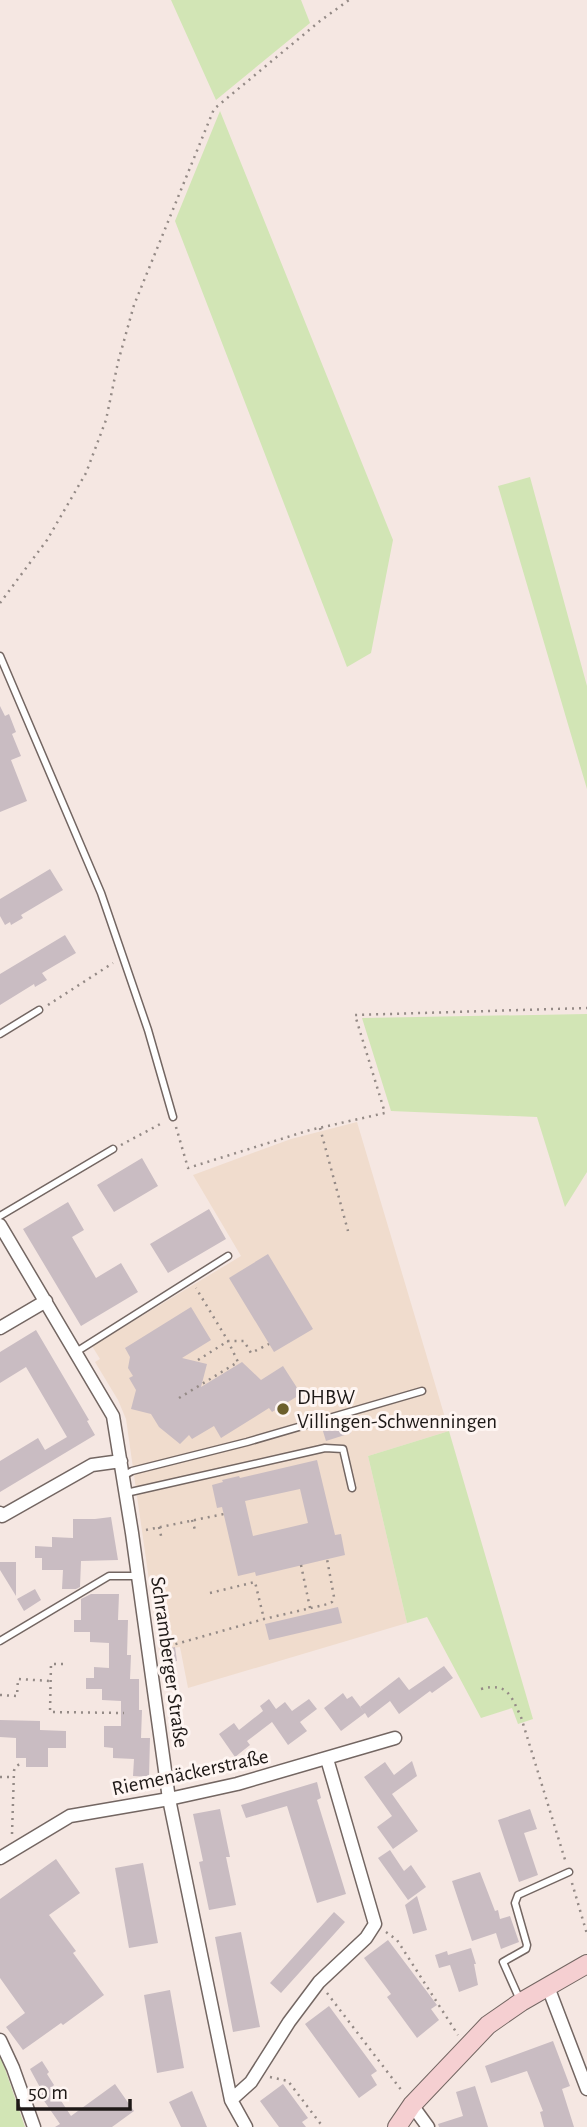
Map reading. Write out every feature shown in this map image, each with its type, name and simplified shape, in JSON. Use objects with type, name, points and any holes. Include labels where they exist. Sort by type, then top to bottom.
[{"type":"street","name":"Schramberger Straße","points":[[0,1225],[113,1416],[169,1799],[232,2100],[246,2127]]},
{"type":"street","points":[[0,1328],[46,1301]]},
{"type":"street","points":[[0,1513],[2,1516],[92,1465],[121,1461]]},
{"type":"street","name":"Riemenäckerstraße","points":[[0,1858],[70,1816],[237,1784],[395,1738]]},
{"type":"street","points":[[232,2100],[251,2082],[289,2022],[319,1983],[366,1938],[375,1924],[327,1759]]},
{"type":"street","points":[[397,2127],[412,2105],[488,2025],[521,2002],[587,1964]]},
{"type":"street","points":[[548,1987],[587,2089]]},
{"type":"street","points":[[0,2040],[34,2127]]},
{"type":"street","points":[[412,2105],[428,2127]]},
{"type":"lane","points":[[0,656],[101,893],[148,1030],[173,1117]]},
{"type":"lane","points":[[0,1034],[39,1010]]},
{"type":"lane","points":[[0,1216],[113,1149]]},
{"type":"lane","points":[[76,1352],[228,1256]]},
{"type":"lane","points":[[123,1476],[132,1471],[247,1442],[422,1391]]},
{"type":"lane","points":[[126,1493],[325,1448],[343,1449],[352,1488]]},
{"type":"lane","points":[[0,1641],[109,1576],[138,1576]]},
{"type":"lane","points":[[521,2002],[503,1962],[526,1949],[527,1945],[515,1903],[518,1895],[569,1872]]},
{"type":"path","points":[[0,603],[47,540],[86,473],[106,420],[134,305],[214,109],[349,0]]},
{"type":"path","points":[[39,1010],[122,957]]},
{"type":"path","points":[[113,1149],[173,1117],[188,1168],[320,1128],[385,1113],[355,1015],[587,1008]]},
{"type":"path","points":[[320,1128],[348,1231]]},
{"type":"path","points":[[179,1398],[238,1362],[191,1279]]},
{"type":"path","points":[[198,1360],[228,1341],[244,1341],[251,1353],[269,1344]]},
{"type":"path","points":[[132,1533],[224,1514]]},
{"type":"path","points":[[192,1520],[196,1533]]},
{"type":"path","points":[[159,1527],[162,1540]]},
{"type":"path","points":[[149,1651],[332,1602],[334,1597],[327,1559]]},
{"type":"path","points":[[301,1565],[310,1608]]},
{"type":"path","points":[[210,1593],[255,1582],[264,1619]]},
{"type":"path","points":[[63,1664],[51,1664],[50,1712],[124,1713]]},
{"type":"path","points":[[0,1695],[17,1696],[18,1679],[50,1681]]},
{"type":"path","points":[[481,1689],[495,1685],[503,1688],[521,1717],[587,1934]]},
{"type":"path","points":[[12,1850],[13,1777],[15,1767],[23,1762]]},
{"type":"path","points":[[0,1776],[13,1777]]},
{"type":"path","points":[[375,1924],[397,1940],[466,2048]]},
{"type":"path","points":[[319,1983],[412,2105]]},
{"type":"path","points":[[257,2073],[288,2081],[323,2127]]},
{"type":"shaded area","name":"DHBW Villingen-Schwenningen","points":[[357,1122],[449,1431],[368,1456],[407,1623],[188,1688],[180,1647],[159,1650],[126,1419],[95,1362],[100,1359],[92,1346],[241,1256],[193,1175],[291,1139]]},
{"type":"green space","points":[[171,0],[301,0],[310,23],[216,100]]},
{"type":"green space","points":[[220,111],[393,540],[371,653],[347,667],[175,221]]},
{"type":"green space","points":[[530,477],[587,686],[587,789],[498,486]]},
{"type":"green space","points":[[587,1014],[587,1172],[565,1207],[537,1117],[391,1111],[362,1018]]},
{"type":"green space","points":[[449,1431],[533,1719],[518,1724],[512,1708],[481,1718],[427,1617],[407,1623],[368,1456]]},
{"type":"green space","points":[[0,2056],[2,2060],[25,2127],[0,2127]]},
{"type":"building","points":[[0,706],[5,716],[9,714],[16,732],[12,734],[21,756],[11,760],[27,801],[0,812]]},
{"type":"building","points":[[50,869],[63,890],[21,915],[23,918],[11,925],[10,922],[5,925],[0,916],[0,899]]},
{"type":"building","points":[[65,935],[76,953],[42,973],[47,980],[35,987],[34,984],[0,1005],[0,974]]},
{"type":"building","points":[[142,1158],[158,1186],[114,1212],[97,1185]]},
{"type":"building","points":[[68,1202],[84,1230],[72,1237],[96,1278],[121,1263],[138,1292],[81,1326],[23,1229]]},
{"type":"building","points":[[209,1209],[226,1239],[168,1273],[150,1244]]},
{"type":"building","points":[[268,1254],[313,1329],[274,1352],[229,1278]]},
{"type":"building","points":[[191,1307],[211,1340],[182,1358],[207,1364],[201,1387],[242,1362],[261,1380],[283,1366],[301,1394],[272,1412],[269,1408],[221,1438],[214,1426],[192,1439],[189,1435],[180,1444],[159,1427],[151,1414],[131,1409],[136,1390],[129,1378],[133,1376],[128,1368],[130,1357],[125,1348]]},
{"type":"building","points":[[36,1330],[89,1420],[87,1421],[95,1435],[0,1492],[0,1461],[38,1438],[45,1450],[67,1437],[26,1367],[0,1383],[0,1352]]},
{"type":"building","points":[[347,1421],[351,1433],[326,1441],[322,1428]]},
{"type":"building","points":[[317,1460],[335,1535],[341,1534],[345,1555],[256,1576],[255,1572],[238,1576],[222,1507],[217,1508],[212,1485],[223,1482],[222,1480]],"holes":[[[300,1489],[308,1523],[253,1536],[245,1501]]]},
{"type":"building","points":[[111,1517],[118,1560],[81,1561],[80,1587],[62,1589],[63,1570],[42,1570],[42,1558],[35,1558],[35,1546],[52,1547],[52,1537],[73,1538],[73,1519]]},
{"type":"building","points":[[0,1562],[16,1562],[16,1596],[0,1570]]},
{"type":"building","points":[[35,1589],[41,1600],[24,1611],[17,1599]]},
{"type":"building","points":[[91,1594],[119,1594],[118,1620],[128,1620],[127,1655],[131,1655],[130,1679],[139,1679],[141,1738],[150,1738],[149,1777],[133,1776],[134,1759],[113,1758],[113,1748],[104,1747],[104,1726],[121,1726],[121,1701],[102,1700],[102,1689],[86,1689],[86,1678],[94,1678],[94,1667],[109,1668],[109,1643],[90,1642],[90,1632],[74,1632],[74,1620],[81,1620],[81,1599]]},
{"type":"building","points":[[338,1607],[342,1623],[269,1640],[265,1624]]},
{"type":"building","points":[[175,1647],[177,1661],[164,1663],[162,1650]]},
{"type":"building","points":[[444,1666],[453,1678],[399,1714],[390,1701],[368,1718],[365,1713],[341,1731],[324,1708],[343,1693],[347,1699],[352,1696],[360,1707],[399,1677],[409,1690]]},
{"type":"building","points":[[269,1699],[276,1709],[285,1702],[292,1711],[309,1699],[317,1709],[300,1722],[307,1731],[288,1745],[272,1722],[247,1741],[250,1745],[235,1757],[219,1734],[234,1723],[239,1730],[263,1711],[260,1706]]},
{"type":"building","points":[[0,1720],[40,1721],[40,1730],[66,1731],[66,1748],[48,1748],[48,1767],[26,1767],[26,1758],[16,1758],[16,1738],[0,1737]]},
{"type":"building","points":[[412,1761],[417,1776],[392,1794],[418,1831],[393,1849],[377,1827],[392,1816],[364,1777],[385,1762],[394,1775]]},
{"type":"building","points":[[317,1782],[321,1798],[317,1800],[346,1894],[317,1903],[287,1806],[246,1818],[241,1805]]},
{"type":"building","points":[[220,1809],[236,1905],[209,1910],[199,1862],[203,1861],[193,1814]]},
{"type":"building","points":[[530,1809],[537,1829],[524,1833],[538,1875],[519,1882],[498,1820]]},
{"type":"building","points":[[390,1850],[404,1871],[411,1865],[426,1887],[408,1900],[378,1858]]},
{"type":"building","points":[[56,1859],[80,1893],[49,1915],[104,1995],[23,2050],[6,2027],[25,2013],[0,1978],[0,1899]]},
{"type":"building","points":[[143,1863],[158,1943],[129,1948],[115,1868]]},
{"type":"building","points":[[480,1872],[495,1911],[498,1910],[500,1919],[510,1916],[519,1942],[501,1949],[496,1933],[472,1941],[452,1881]]},
{"type":"building","points":[[417,1896],[427,1930],[413,1934],[405,1905]]},
{"type":"building","points":[[334,1912],[345,1922],[281,1993],[270,1983]]},
{"type":"building","points":[[241,1932],[260,2027],[233,2032],[215,1937]]},
{"type":"building","points":[[388,1940],[437,2005],[431,2009],[439,2020],[417,2038],[387,1997],[391,1994],[364,1958]]},
{"type":"building","points":[[471,1948],[478,1985],[459,1992],[450,1965],[439,1968],[435,1955],[447,1951],[448,1955]]},
{"type":"building","points":[[170,1990],[184,2068],[157,2073],[144,1995]]},
{"type":"building","points":[[329,2006],[377,2071],[371,2075],[377,2085],[359,2098],[305,2024]]},
{"type":"building","points":[[553,2041],[570,2086],[562,2089],[574,2127],[544,2127],[540,2112],[543,2111],[527,2071],[491,2083],[485,2066]]},
{"type":"building","points":[[42,2061],[54,2085],[52,2087],[71,2116],[115,2084],[134,2111],[112,2127],[55,2127],[60,2124],[40,2095],[43,2093],[30,2069]]},
{"type":"building","points":[[283,2084],[308,2118],[302,2122],[306,2127],[279,2127],[260,2101]]},
{"type":"building","points":[[475,2086],[488,2127],[439,2127],[438,2124],[463,2116],[456,2092]]},
{"type":"building","points":[[192,2091],[207,2127],[181,2127],[169,2102]]},
{"type":"place","name":"DHBW Villingen-Schwenningen","points":[[283,1409]]}]
